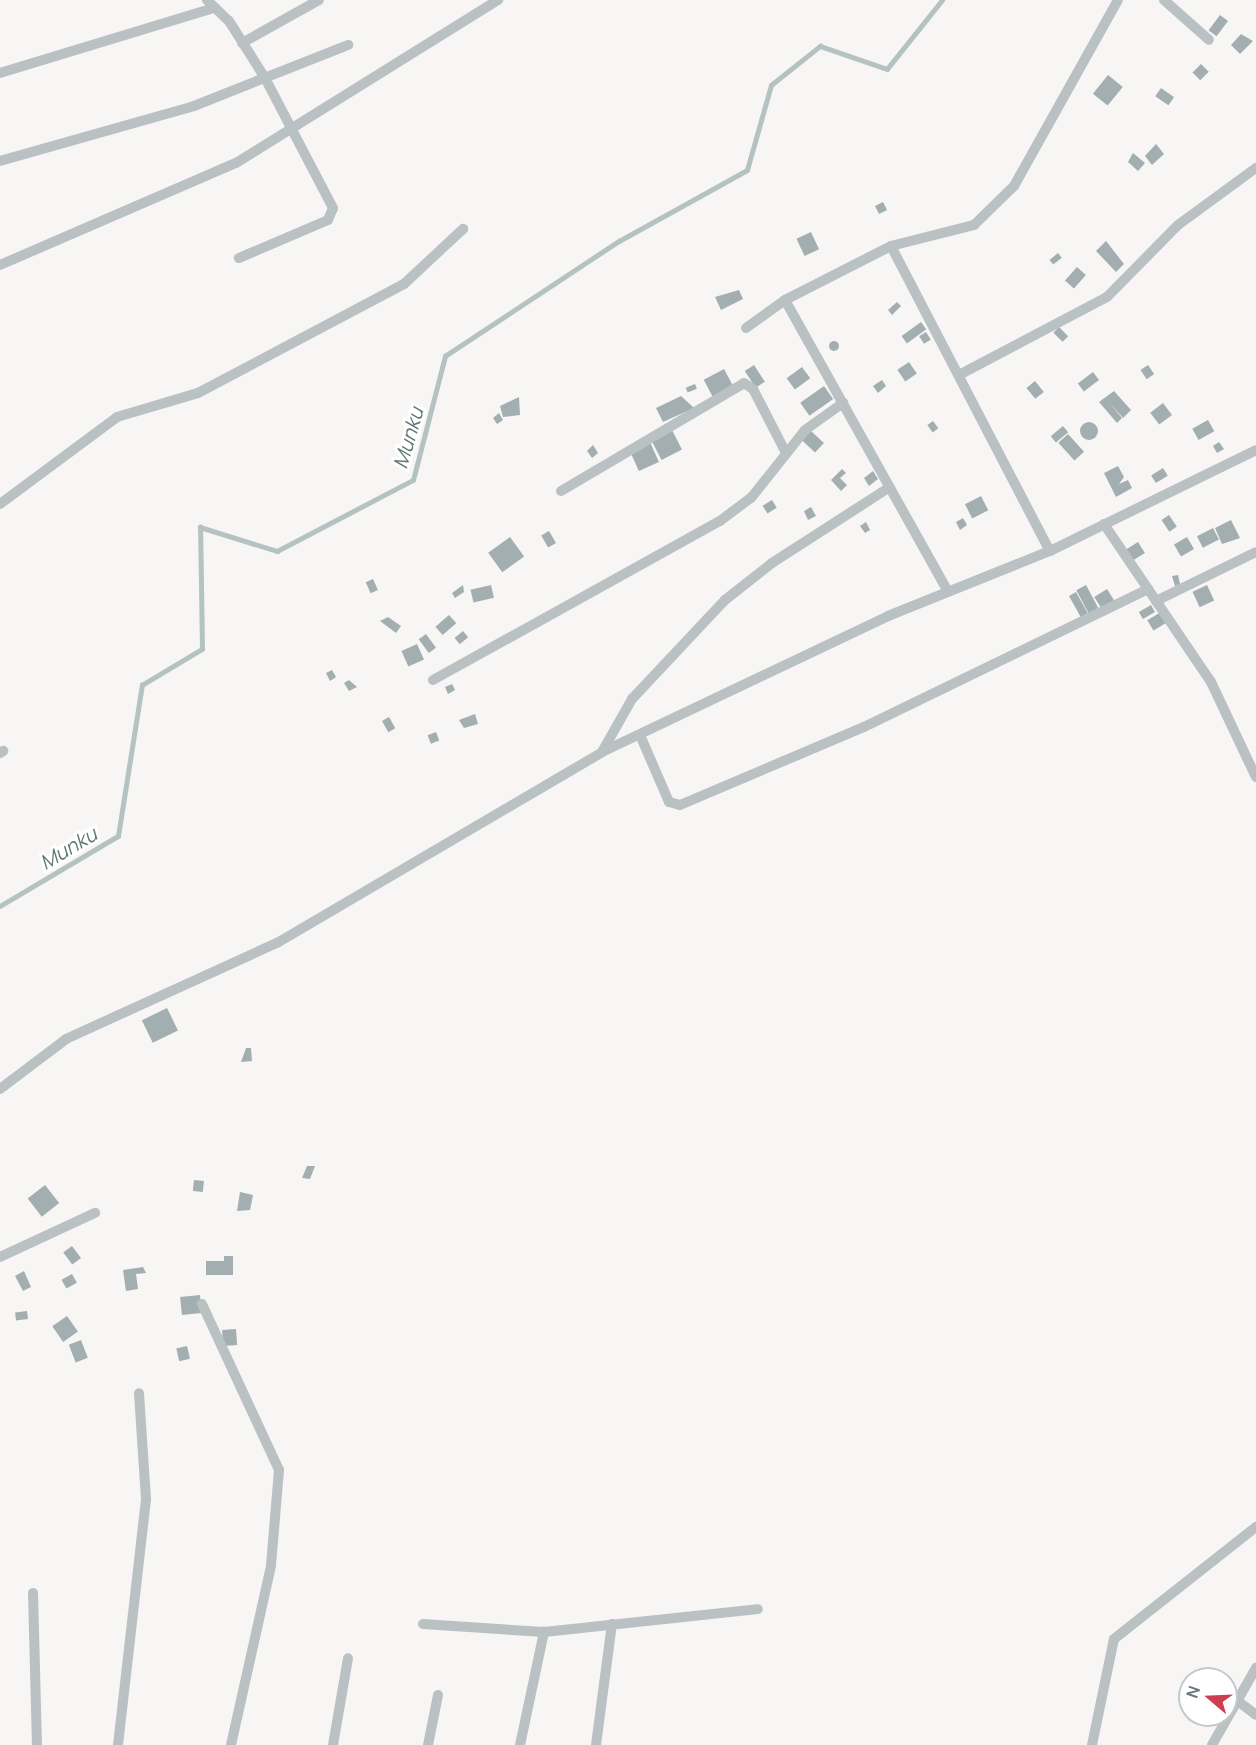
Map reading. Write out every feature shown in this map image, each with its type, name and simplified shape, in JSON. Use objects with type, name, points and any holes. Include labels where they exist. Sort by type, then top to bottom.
[{"type":"street","points":[[242,43],[319,0]]},
{"type":"street","points":[[0,265],[237,163],[293,131],[498,0]]},
{"type":"street","points":[[746,328],[785,300],[891,246],[974,225],[1014,186],[1118,0]]},
{"type":"street","points":[[1164,0],[1209,40]]},
{"type":"street","points":[[0,73],[209,4],[225,16],[265,78],[332,214],[239,258]]},
{"type":"street","points":[[0,161],[194,106],[348,45]]},
{"type":"street","points":[[958,375],[1107,297],[1178,225],[1256,168]]},
{"type":"street","points":[[0,504],[117,417],[198,393],[404,284],[463,229]]},
{"type":"street","points":[[891,246],[1050,551]]},
{"type":"street","points":[[785,300],[948,592]]},
{"type":"street","points":[[561,491],[744,383],[753,389],[785,451]]},
{"type":"street","points":[[433,680],[720,521],[751,498],[785,451],[843,404]]},
{"type":"street","points":[[0,1089],[66,1039],[277,943],[602,752],[948,592],[1050,551],[1256,450]]},
{"type":"street","points":[[602,752],[632,699],[725,600],[772,563],[890,488]]},
{"type":"street","points":[[1104,524],[1211,682],[1256,777]]},
{"type":"street","points":[[1155,601],[1256,552]]},
{"type":"street","points":[[640,735],[669,801],[680,805],[864,727],[1148,589]]},
{"type":"street","points":[[0,1257],[95,1213]]},
{"type":"street","points":[[202,1304],[279,1470],[271,1566],[231,1745]]},
{"type":"street","points":[[118,1745],[145,1510],[139,1394]]},
{"type":"street","points":[[1092,1745],[1114,1639],[1256,1527]]},
{"type":"street","points":[[33,1593],[37,1745]]},
{"type":"street","points":[[423,1624],[544,1632],[758,1609]]},
{"type":"street","points":[[596,1745],[612,1623]]},
{"type":"street","points":[[520,1745],[544,1632]]},
{"type":"street","points":[[333,1745],[348,1658]]},
{"type":"street","points":[[1212,1745],[1239,1702],[1256,1668]]},
{"type":"street","points":[[428,1745],[438,1695]]},
{"type":"street","points":[[1239,1702],[1256,1715]]},
{"type":"building","points":[[1220,15],[1228,21],[1217,36],[1209,30]]},
{"type":"building","points":[[1241,34],[1253,41],[1240,54],[1231,45]]},
{"type":"building","points":[[1201,64],[1209,72],[1200,80],[1193,72]]},
{"type":"building","points":[[1108,75],[1123,87],[1108,106],[1093,94]]},
{"type":"building","points":[[1161,88],[1174,97],[1168,105],[1155,96]]},
{"type":"building","points":[[1156,144],[1164,154],[1152,165],[1145,156]]},
{"type":"building","points":[[1133,153],[1145,163],[1138,171],[1128,162]]},
{"type":"building","points":[[883,202],[887,210],[879,214],[875,206]]},
{"type":"building","points":[[811,232],[819,249],[805,256],[796,239]]},
{"type":"building","points":[[1106,241],[1124,264],[1116,272],[1096,251]]},
{"type":"building","points":[[1058,253],[1062,258],[1053,265],[1049,260]]},
{"type":"building","points":[[1077,267],[1086,275],[1074,288],[1065,280]]},
{"type":"building","points":[[739,290],[743,299],[721,310],[715,297]]},
{"type":"building","points":[[897,302],[901,306],[892,315],[888,310]]},
{"type":"building","points":[[921,322],[926,329],[907,343],[902,336]]},
{"type":"building","points":[[1059,327],[1068,336],[1063,342],[1053,333]]},
{"type":"building","points":[[926,332],[931,340],[924,344],[919,336]]},
{"type":"building","points":[[834,341],[838,342],[838,350],[834,351],[830,350],[829,346],[830,342]]},
{"type":"building","points":[[909,362],[917,374],[905,381],[897,370]]},
{"type":"building","points":[[754,365],[765,382],[756,388],[745,371]]},
{"type":"building","points":[[1148,365],[1154,374],[1147,379],[1141,370]]},
{"type":"building","points":[[802,367],[810,378],[795,389],[787,378]]},
{"type":"building","points":[[724,369],[733,386],[713,397],[704,380]]},
{"type":"building","points":[[1093,372],[1099,380],[1084,391],[1078,383]]},
{"type":"building","points":[[882,380],[886,386],[878,393],[873,386]]},
{"type":"building","points":[[1035,381],[1044,392],[1035,399],[1026,388]]},
{"type":"building","points":[[695,384],[697,389],[688,392],[686,388]]},
{"type":"building","points":[[824,386],[833,399],[809,416],[800,403]]},
{"type":"building","points":[[1114,391],[1131,410],[1123,418],[1109,402],[1122,418],[1117,423],[1099,402]]},
{"type":"building","points":[[681,396],[694,408],[663,422],[656,408]]},
{"type":"building","points":[[519,397],[520,415],[503,417],[500,406]]},
{"type":"building","points":[[1163,403],[1172,415],[1159,425],[1150,413]]},
{"type":"building","points":[[499,413],[503,420],[497,424],[493,418]]},
{"type":"building","points":[[1208,420],[1214,431],[1199,440],[1192,429]]},
{"type":"building","points":[[933,421],[938,428],[933,432],[927,425]]},
{"type":"building","points":[[1089,422],[1095,425],[1098,431],[1095,437],[1089,440],[1083,437],[1080,431],[1083,425]]},
{"type":"building","points":[[1063,426],[1068,432],[1056,442],[1051,436]]},
{"type":"building","points":[[672,430],[682,450],[661,460],[652,440]]},
{"type":"building","points":[[810,430],[824,443],[815,452],[801,440]]},
{"type":"building","points":[[1068,434],[1084,452],[1074,461],[1058,443]]},
{"type":"building","points":[[650,442],[659,462],[639,471],[630,451]]},
{"type":"building","points":[[1219,442],[1224,449],[1217,453],[1213,446]]},
{"type":"building","points":[[593,445],[598,453],[592,458],[587,451]]},
{"type":"building","points":[[1118,466],[1124,477],[1119,484],[1128,480],[1132,488],[1116,497],[1104,473]]},
{"type":"building","points":[[1163,468],[1168,476],[1156,483],[1151,475]]},
{"type":"building","points":[[842,469],[846,473],[840,478],[847,485],[841,491],[831,480]]},
{"type":"building","points":[[873,471],[878,479],[869,486],[864,478]]},
{"type":"building","points":[[981,496],[988,510],[972,518],[965,504]]},
{"type":"building","points":[[772,500],[777,508],[767,513],[763,506]]},
{"type":"building","points":[[811,507],[816,516],[808,520],[804,511]]},
{"type":"building","points":[[1169,515],[1177,527],[1169,532],[1162,520]]},
{"type":"building","points":[[963,518],[967,525],[960,530],[956,522]]},
{"type":"building","points":[[1231,520],[1240,538],[1222,544],[1215,528]]},
{"type":"building","points":[[866,522],[870,530],[865,533],[860,526]]},
{"type":"building","points":[[1213,528],[1219,540],[1203,548],[1197,536]]},
{"type":"building","points":[[549,531],[556,543],[548,548],[541,536]]},
{"type":"building","points":[[510,537],[524,556],[502,572],[488,553]]},
{"type":"building","points":[[1187,537],[1194,549],[1181,557],[1174,544]]},
{"type":"building","points":[[1138,542],[1145,553],[1131,562],[1124,550]]},
{"type":"building","points":[[1178,575],[1180,584],[1175,586],[1172,576]]},
{"type":"building","points":[[373,579],[378,590],[371,593],[366,582]]},
{"type":"building","points":[[463,585],[464,592],[455,598],[452,593]]},
{"type":"building","points":[[491,585],[494,598],[473,602],[471,590]]},
{"type":"building","points":[[1086,585],[1099,609],[1089,614],[1076,590]]},
{"type":"building","points":[[1207,585],[1214,600],[1200,607],[1192,592]]},
{"type":"building","points":[[1107,589],[1115,602],[1102,610],[1094,597]]},
{"type":"building","points":[[1076,592],[1088,614],[1081,618],[1069,596]]},
{"type":"building","points":[[1151,605],[1155,612],[1143,619],[1139,612]]},
{"type":"building","points":[[1161,612],[1167,622],[1153,631],[1147,620]]},
{"type":"building","points":[[449,615],[456,623],[443,635],[435,627]]},
{"type":"building","points":[[388,617],[401,626],[396,633],[380,621]]},
{"type":"building","points":[[463,631],[468,637],[460,644],[455,638]]},
{"type":"building","points":[[426,634],[436,648],[429,653],[419,639]]},
{"type":"building","points":[[417,644],[424,660],[408,666],[401,651]]},
{"type":"building","points":[[332,670],[336,677],[330,681],[326,673]]},
{"type":"building","points":[[349,680],[357,687],[349,691],[344,683]]},
{"type":"building","points":[[452,684],[455,690],[448,694],[445,687]]},
{"type":"building","points":[[475,714],[478,724],[464,728],[459,720]]},
{"type":"building","points":[[389,717],[395,728],[388,732],[382,721]]},
{"type":"building","points":[[436,732],[439,740],[431,744],[428,735]]},
{"type":"building","points":[[167,1008],[178,1030],[153,1043],[142,1020]]},
{"type":"building","points":[[246,1048],[251,1048],[252,1061],[241,1062]]},
{"type":"building","points":[[307,1166],[315,1166],[310,1179],[302,1178]]},
{"type":"building","points":[[194,1180],[204,1181],[203,1192],[193,1191]]},
{"type":"building","points":[[45,1185],[59,1203],[42,1217],[28,1199]]},
{"type":"building","points":[[240,1192],[253,1195],[250,1210],[237,1211]]},
{"type":"building","points":[[72,1246],[81,1258],[72,1265],[63,1253]]},
{"type":"building","points":[[224,1256],[233,1256],[233,1275],[206,1275],[206,1261],[224,1261]]},
{"type":"building","points":[[143,1267],[146,1273],[136,1274],[138,1289],[126,1291],[123,1270]]},
{"type":"building","points":[[24,1271],[31,1287],[23,1291],[15,1276]]},
{"type":"building","points":[[72,1274],[77,1283],[66,1289],[62,1280]]},
{"type":"building","points":[[200,1295],[202,1313],[182,1315],[180,1297]]},
{"type":"building","points":[[27,1311],[28,1319],[16,1320],[15,1312]]},
{"type":"building","points":[[67,1316],[78,1332],[63,1342],[52,1326]]},
{"type":"building","points":[[236,1329],[237,1345],[223,1346],[222,1330]]},
{"type":"building","points":[[81,1340],[88,1358],[76,1362],[69,1345]]},
{"type":"building","points":[[187,1346],[190,1359],[179,1361],[176,1348]]},
{"type":"waterway","name":"Munku","points":[[0,906],[118,836],[142,685],[202,649],[200,527],[277,551],[413,480],[445,356],[619,241],[747,170],[771,85],[820,46],[887,69],[942,0]]}]
